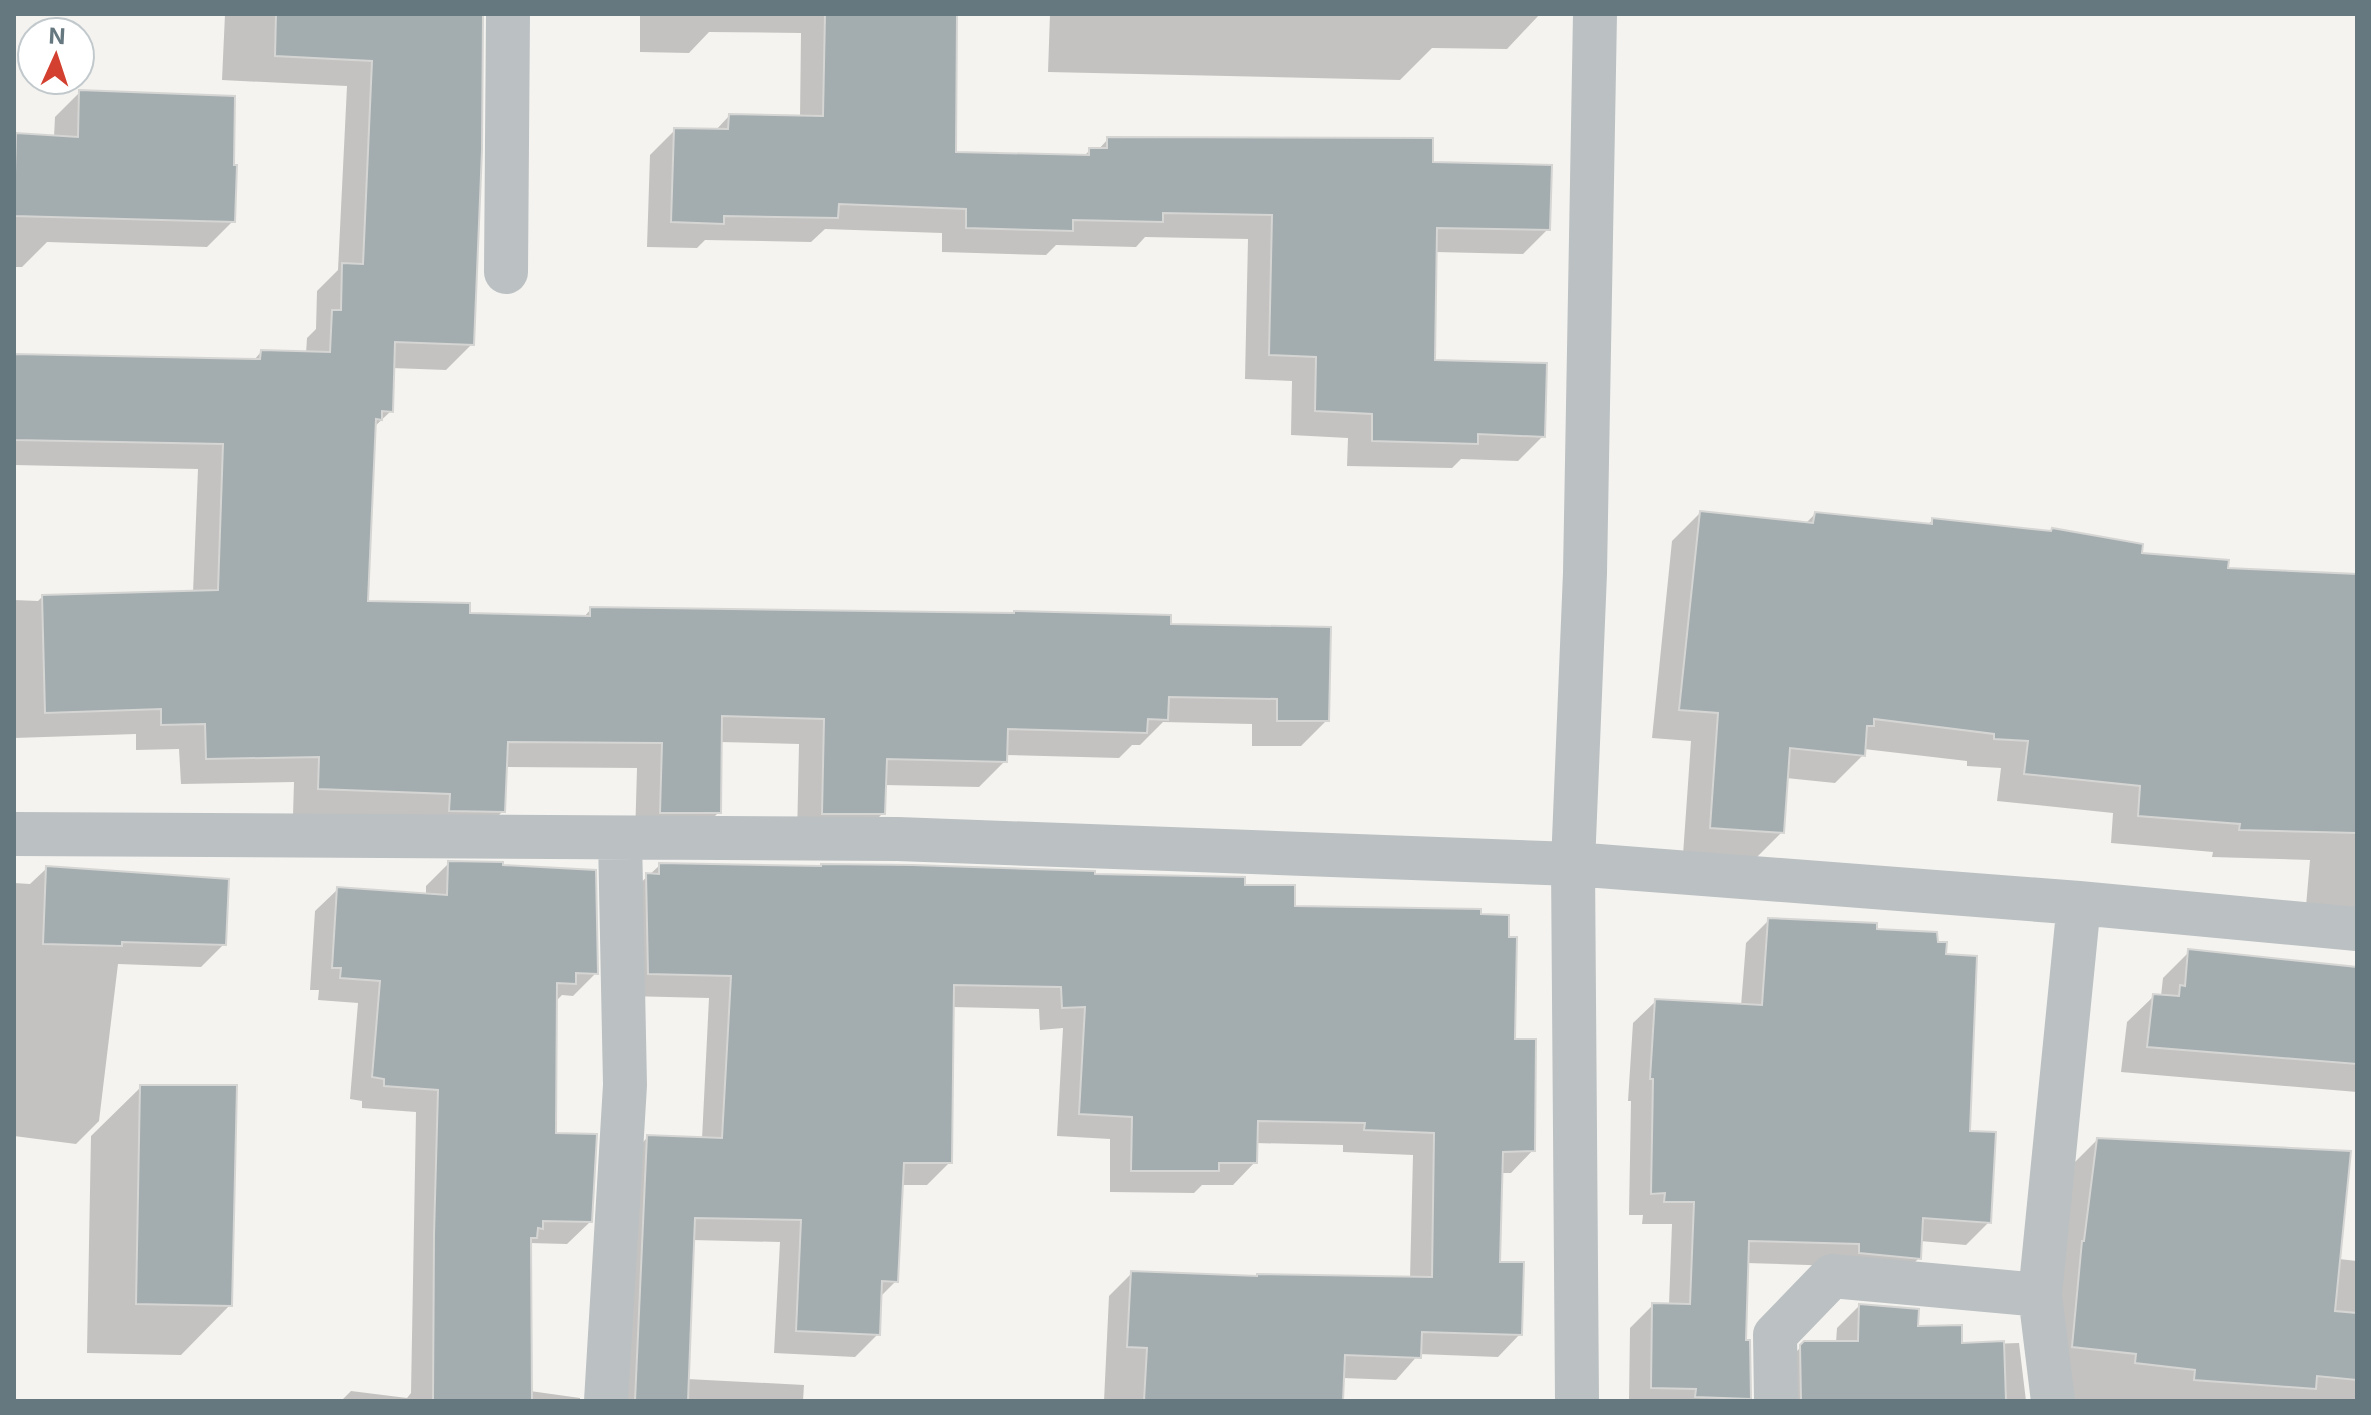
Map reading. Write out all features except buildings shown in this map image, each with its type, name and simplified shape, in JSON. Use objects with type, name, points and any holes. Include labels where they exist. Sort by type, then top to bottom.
[{"type":"street","points":[[506,272],[508,14]]},
{"type":"street","points":[[1577,1401],[1573,864],[1585,573],[1595,14]]},
{"type":"street","points":[[14,834],[913,839],[1573,864],[2079,903],[2357,929]]},
{"type":"street","points":[[606,1401],[625,1085],[620,838]]},
{"type":"street","points":[[2053,1401],[2040,1295],[2079,903]]},
{"type":"street","points":[[1776,1401],[1775,1335],[1832,1276],[2040,1295]]}]
